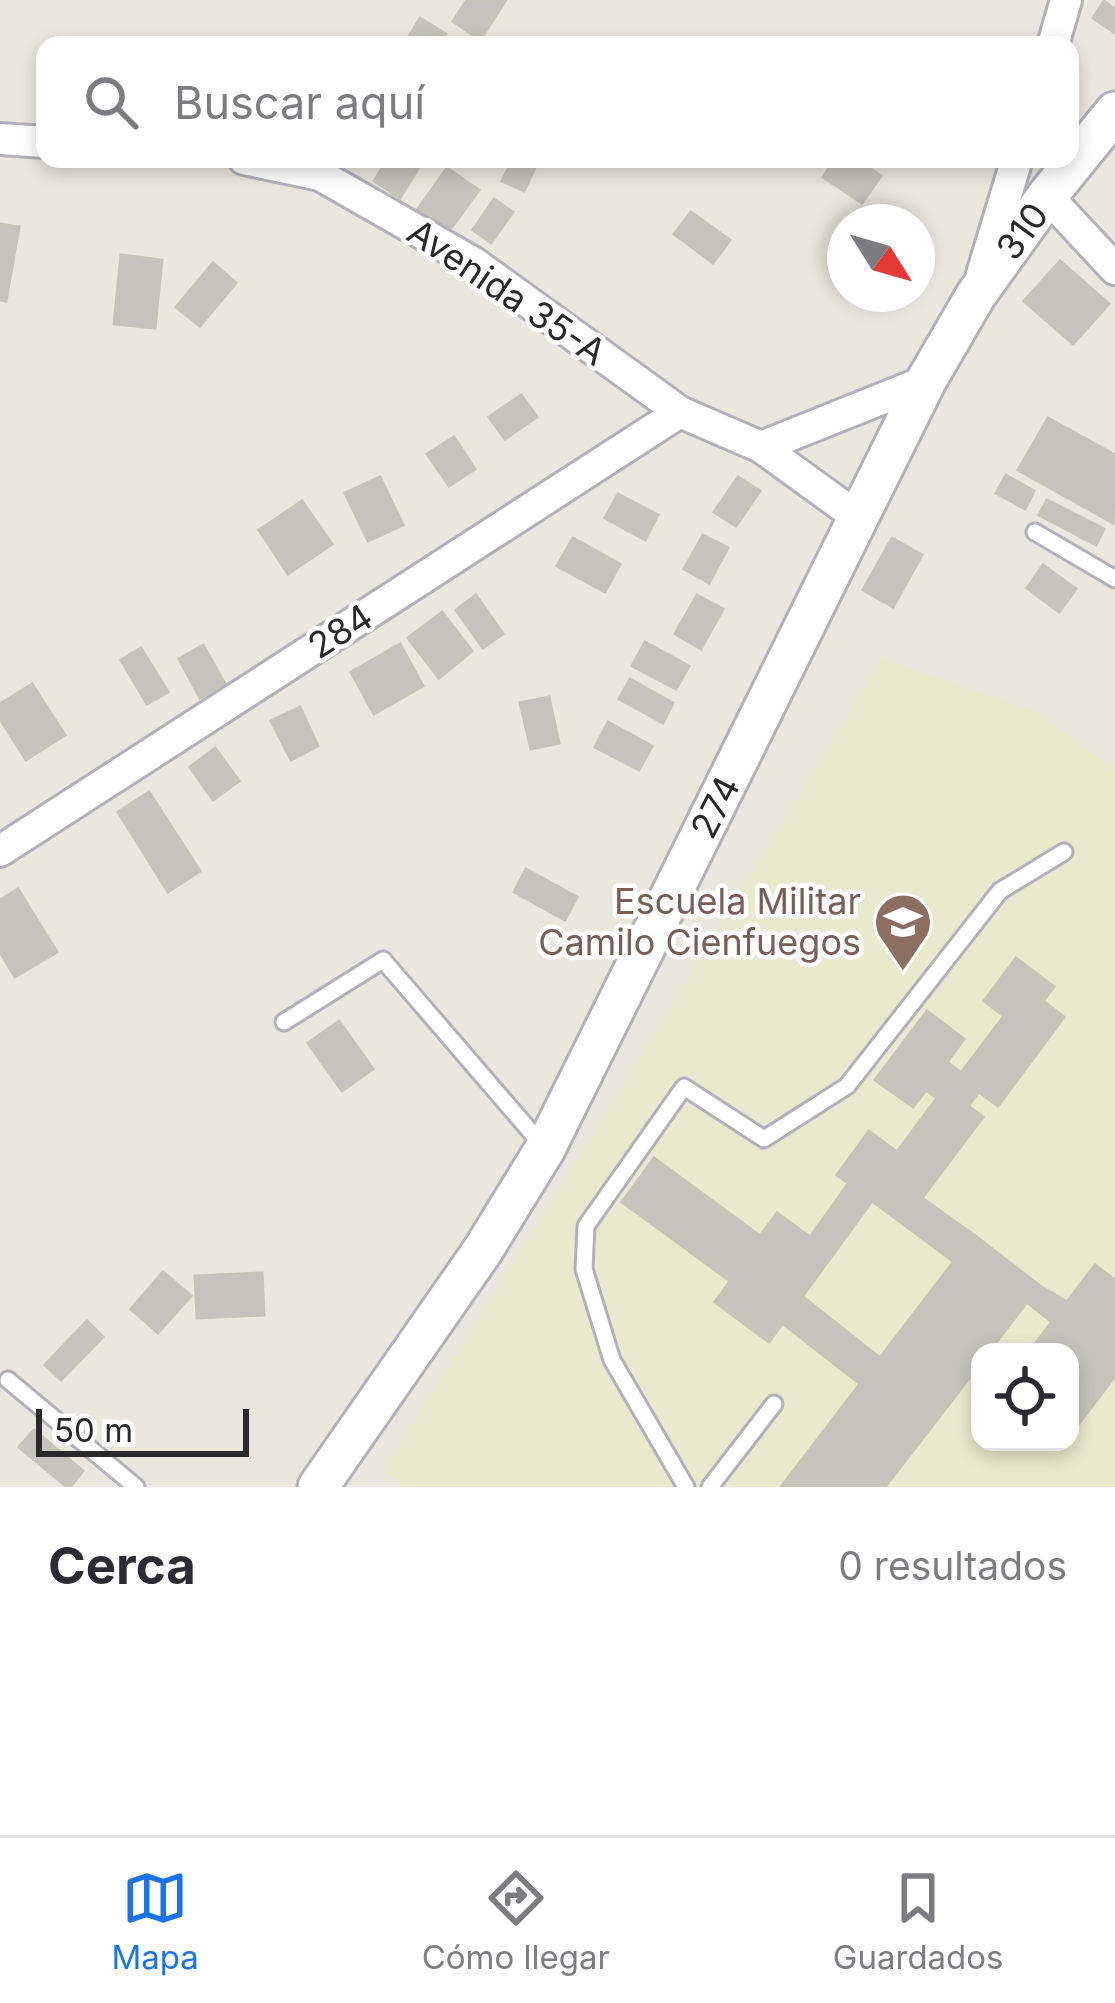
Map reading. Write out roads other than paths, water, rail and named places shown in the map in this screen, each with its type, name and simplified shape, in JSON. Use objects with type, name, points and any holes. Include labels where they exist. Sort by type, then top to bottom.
[{"type":"street","points":[[1055,36],[1066,0]]},
{"type":"street","name":"310","points":[[1079,156],[1115,112]]},
{"type":"street","points":[[0,140],[36,142]]},
{"type":"street","name":"Avenida 35-A","points":[[287,168],[320,175],[474,263],[680,412],[761,447],[859,518]]},
{"type":"street","name":"274","points":[[321,1486],[483,1250],[544,1148],[926,381],[976,295],[1015,168]]},
{"type":"street","name":"310","points":[[976,295],[1070,168]]},
{"type":"street","points":[[1047,196],[1115,269]]},
{"type":"street","points":[[761,447],[926,381]]},
{"type":"street","name":"284","points":[[0,851],[680,412]]},
{"type":"lane","points":[[1035,532],[1115,579]]},
{"type":"lane","points":[[686,1487],[612,1360],[584,1268],[586,1226],[684,1088],[764,1139],[847,1086],[1000,891],[1064,852]]},
{"type":"lane","points":[[284,1022],[382,960],[544,1148]]},
{"type":"lane","points":[[8,1380],[136,1487]]},
{"type":"lane","points":[[710,1487],[774,1404]]},
{"type":"place","name":"Escuela Militar Camilo Cienfuegos","points":[[903,973]]}]
